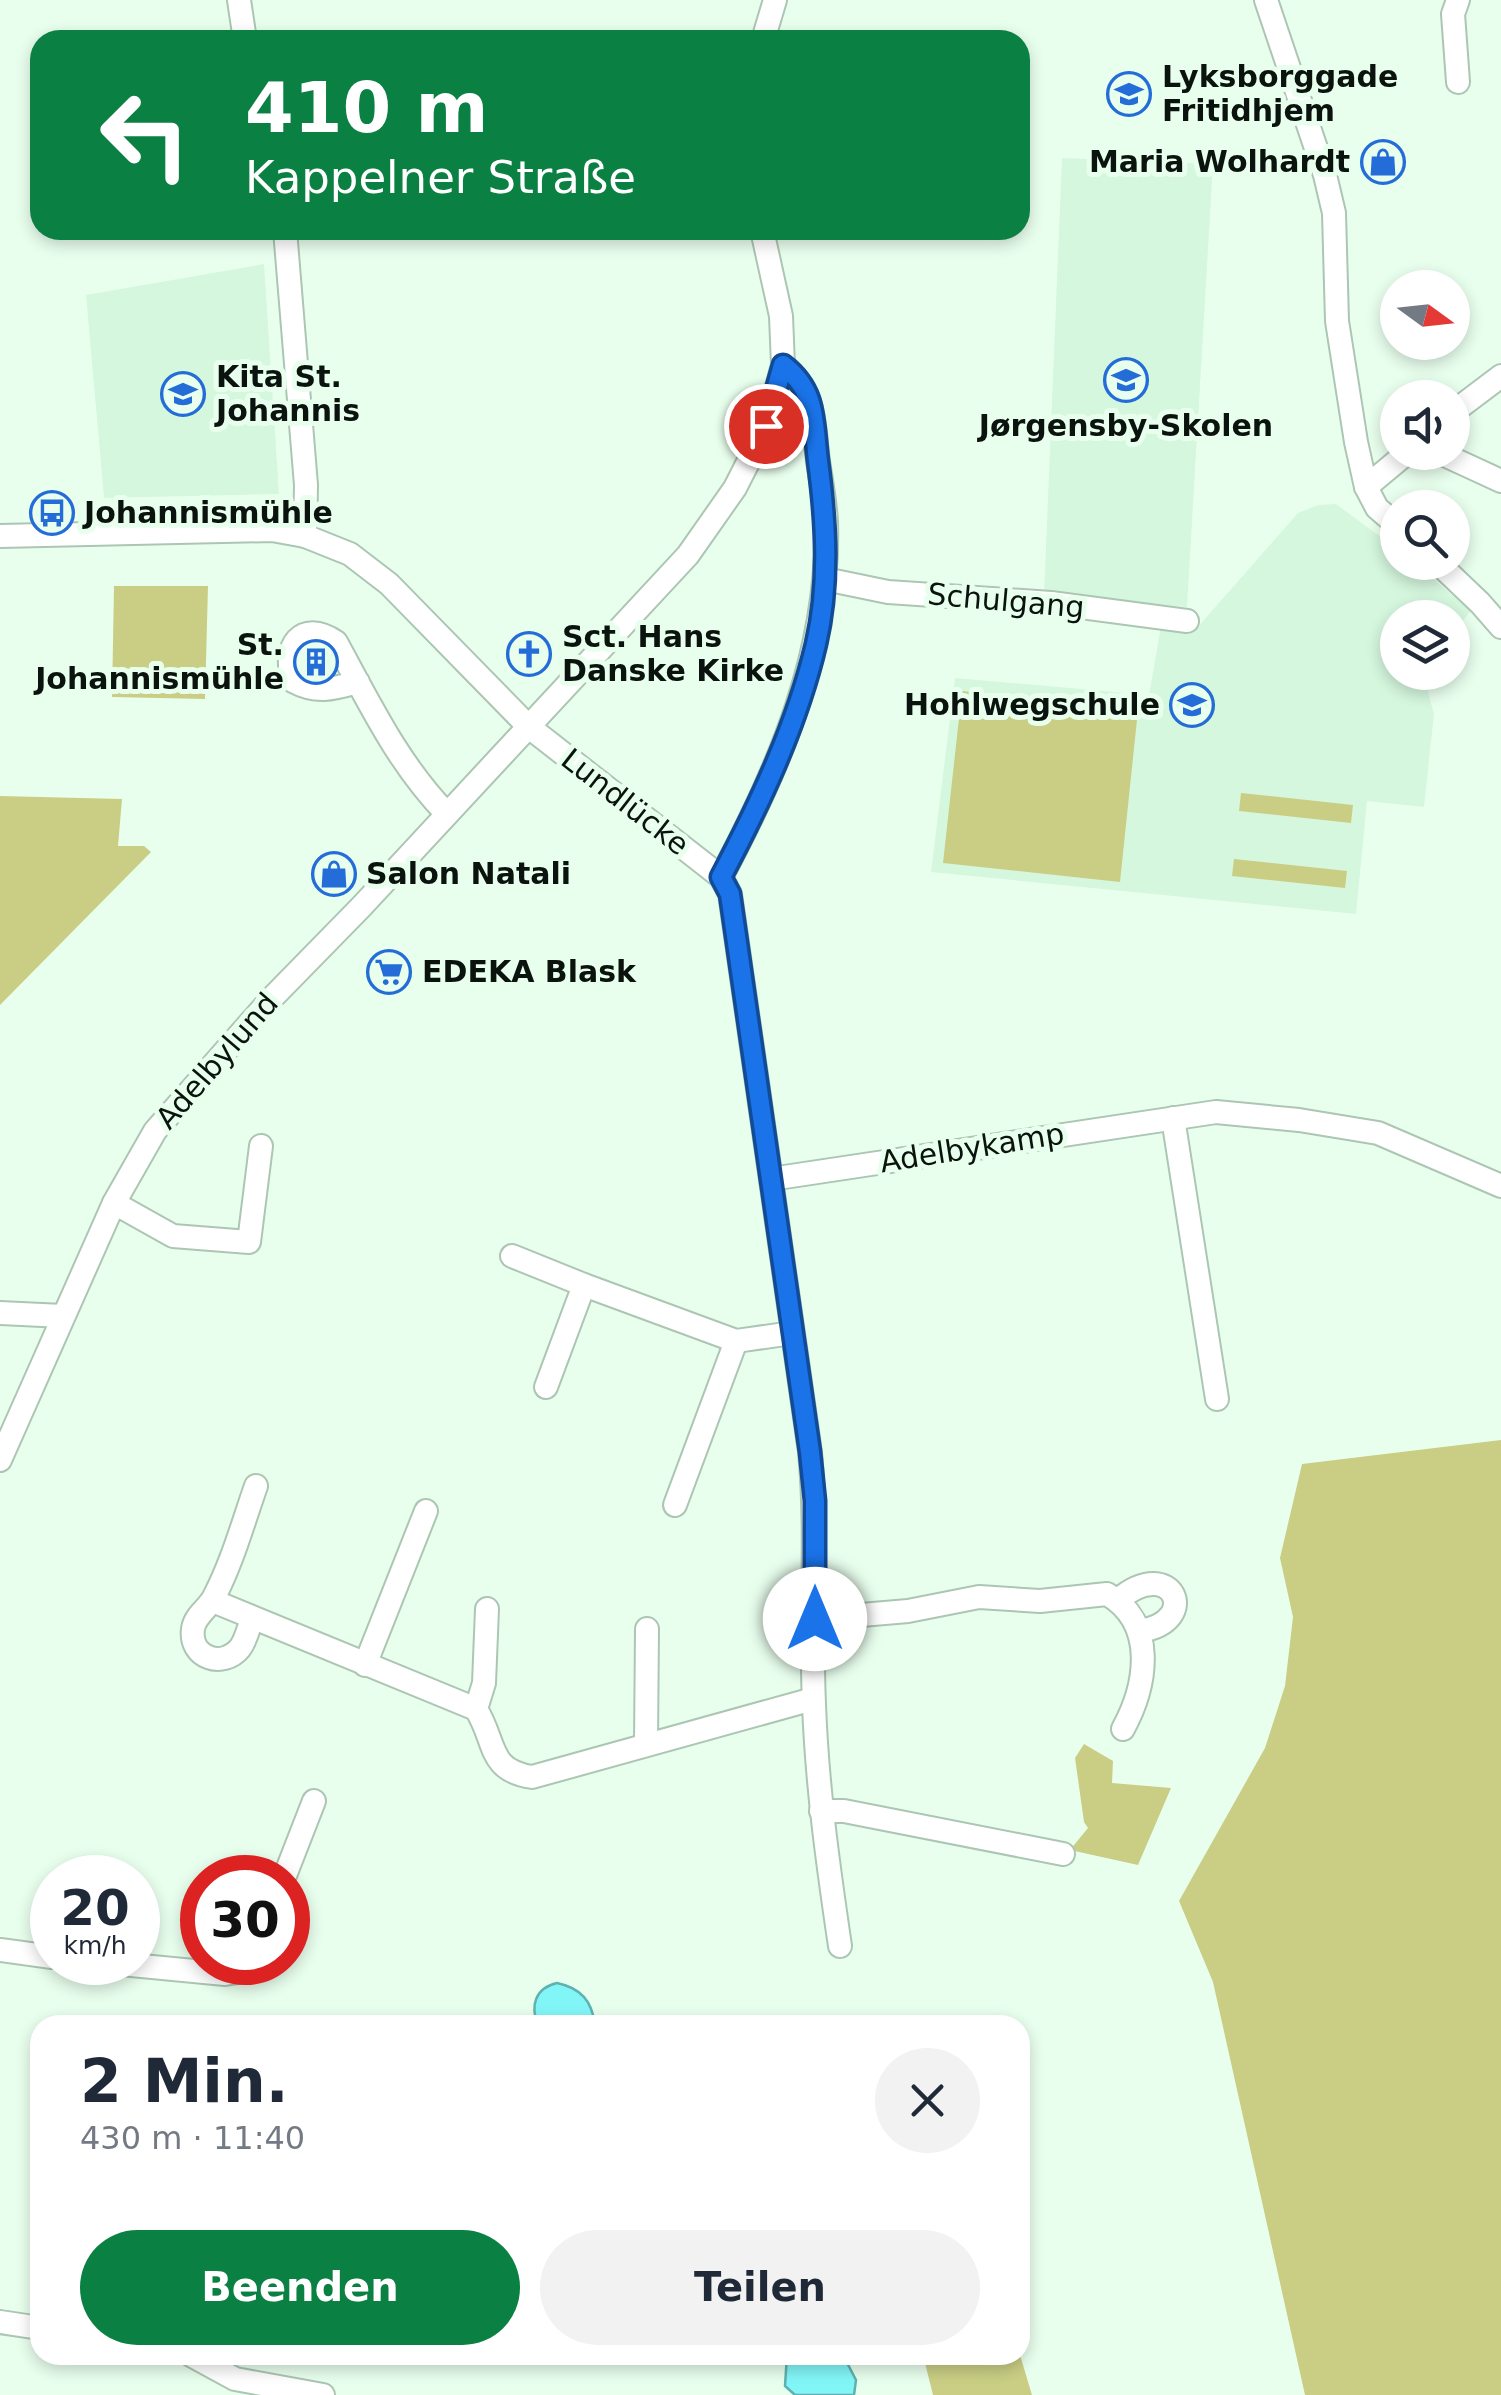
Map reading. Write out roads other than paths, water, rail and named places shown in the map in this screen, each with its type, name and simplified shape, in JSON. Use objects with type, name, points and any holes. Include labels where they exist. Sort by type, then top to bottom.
[{"type":"street","points":[[240,0],[244,30]]},
{"type":"street","points":[[766,30],[775,0]]},
{"type":"street","points":[[1266,0],[1334,213],[1338,321],[1356,442],[1366,487],[1380,511]]},
{"type":"street","points":[[1457,1],[1458,82]]},
{"type":"street","points":[[285,240],[306,485],[305,536]]},
{"type":"street","points":[[764,240],[781,316],[783,365],[800,378],[810,399],[826,520],[825,579],[817,642],[794,718],[752,817],[721,877],[730,894],[815,1501],[813,1699],[821,1811],[840,1946]]},
{"type":"street","name":"Adelbylund","points":[[0,1460],[114,1203],[155,1131],[270,999],[688,555],[736,488],[766,426],[783,365]]},
{"type":"street","points":[[1470,399],[1501,376]]},
{"type":"street","points":[[1470,467],[1501,481]]},
{"type":"street","points":[[1366,487],[1386,470]]},
{"type":"street","name":"Lundlücke","points":[[0,536],[272,530],[305,536],[350,554],[389,584],[529,727],[721,877]]},
{"type":"street","name":"Schulgang","points":[[825,579],[888,592],[1051,603],[1187,620]]},
{"type":"street","points":[[1456,580],[1501,627]]},
{"type":"street","points":[[362,689],[403,762],[447,814]]},
{"type":"street","name":"Adelbykamp","points":[[772,1179],[1216,1112],[1364,1130],[1416,1148],[1501,1186]]},
{"type":"street","points":[[1173,1118],[1217,1399]]},
{"type":"street","points":[[114,1203],[173,1236],[250,1242],[261,1146]]},
{"type":"street","points":[[512,1256],[736,1341],[792,1334]]},
{"type":"street","points":[[546,1387],[584,1285]]},
{"type":"street","points":[[0,1314],[63,1316]]},
{"type":"street","points":[[674,1505],[736,1341]]},
{"type":"street","points":[[252,1618],[241,1647],[226,1658],[211,1659],[198,1652],[192,1638],[194,1624],[212,1601],[256,1486]]},
{"type":"street","points":[[365,1664],[426,1511]]},
{"type":"street","points":[[1118,1600],[1143,1583],[1158,1583],[1170,1589],[1176,1602],[1167,1623],[1140,1631]]},
{"type":"street","points":[[815,1619],[908,1611],[979,1597],[1040,1600],[1107,1594],[1132,1614],[1140,1631],[1141,1681],[1135,1706],[1123,1729]]},
{"type":"street","points":[[212,1601],[476,1709],[489,1729],[499,1764],[510,1774],[532,1777],[813,1699]]},
{"type":"street","points":[[476,1709],[484,1683],[487,1609]]},
{"type":"street","points":[[646,1743],[647,1630]]},
{"type":"street","points":[[293,1855],[314,1801]]},
{"type":"street","points":[[821,1811],[844,1812],[1062,1854]]},
{"type":"street","points":[[0,1950],[30,1953]]},
{"type":"street","points":[[0,2322],[30,2326]]},
{"type":"street","points":[[209,2365],[235,2380],[323,2395]]},
{"type":"water","points":[[550,1985],[573,1988],[584,1997],[592,2015],[535,2015],[536,1999]]},
{"type":"water","points":[[786,2365],[848,2365],[856,2380],[854,2395],[795,2395],[785,2386]]},
{"type":"place","name":"Lyksborggade Fritidhjem","points":[[1129,94]]},
{"type":"place","name":"Maria Wolhardt","points":[[1383,162]]},
{"type":"place","name":"Jørgensby-Skolen","points":[[1126,380]]},
{"type":"place","name":"Kita St. Johannis","points":[[183,394]]},
{"type":"place","name":"Johannismühle","points":[[52,513]]},
{"type":"place","name":"Sct. Hans Danske Kirke","points":[[529,654]]},
{"type":"place","name":"St. Johannismühle","points":[[316,662]]},
{"type":"place","name":"Hohlwegschule","points":[[1192,705]]},
{"type":"place","name":"Salon Natali","points":[[334,874]]},
{"type":"place","name":"EDEKA Blask","points":[[389,972]]}]
